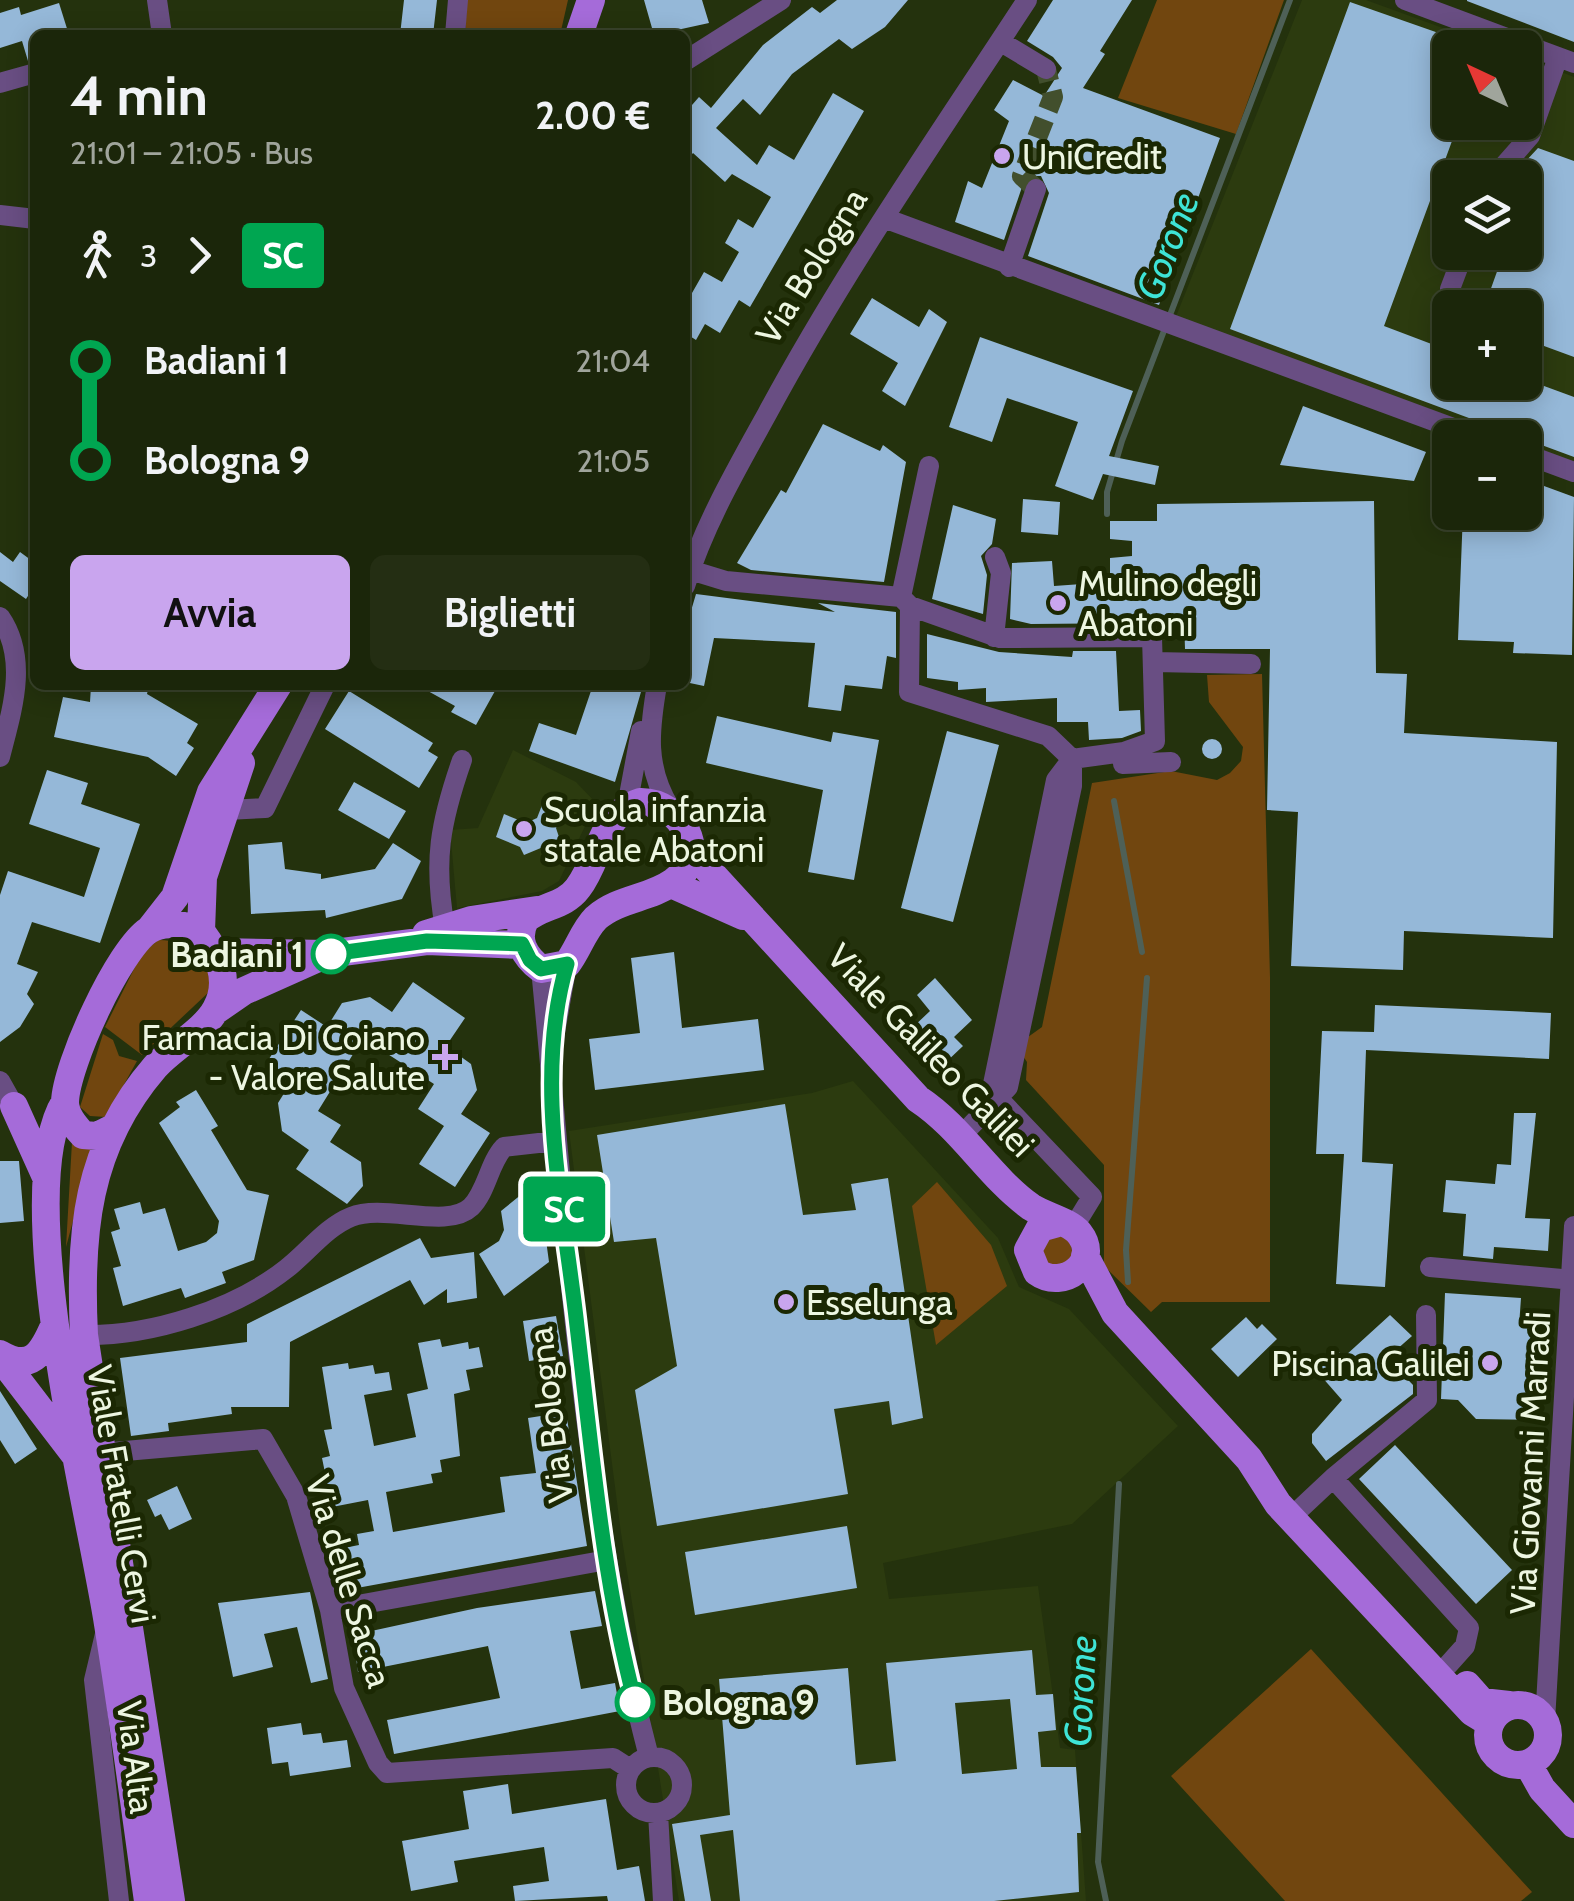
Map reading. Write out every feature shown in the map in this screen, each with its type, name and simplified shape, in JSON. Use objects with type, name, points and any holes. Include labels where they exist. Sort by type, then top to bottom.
[{"type":"main road","points":[[581,30],[591,0]]},
{"type":"main road","points":[[599,30],[602,0]]},
{"type":"main road","points":[[216,1011],[224,974],[209,942],[204,877],[251,729],[275,690]]},
{"type":"main road","name":"Viale Fratelli Cervi","points":[[171,1901],[91,1457],[54,1326],[48,1181],[59,1116],[76,1062],[106,992],[128,951],[175,897],[211,792],[251,729]]},
{"type":"main road","points":[[397,944],[445,928],[559,904],[578,888],[608,824],[628,806],[651,802],[670,808],[686,832],[690,850],[686,869],[671,884],[606,910],[554,966],[530,960],[522,944],[522,928],[537,910]]},
{"type":"main road","name":"Viale Galileo Galilei","points":[[690,850],[918,1098],[962,1135],[1028,1204],[1066,1225]]},
{"type":"main road","points":[[671,884],[756,922]]},
{"type":"main road","points":[[150,929],[171,923],[209,942],[327,954],[397,944],[522,944]]},
{"type":"main road","name":"Viale Fratelli Cervi","points":[[148,1901],[108,1622],[91,1457],[80,1255],[99,1161],[97,1132],[156,1066],[216,1011],[244,991],[327,954]]},
{"type":"main road","points":[[7,1094],[32,1128],[59,1116],[97,1132]]},
{"type":"main road","points":[[7,1094],[48,1181]]},
{"type":"main road","points":[[1085,1256],[1069,1277],[1054,1280],[1036,1272],[1029,1258],[1030,1242],[1040,1228],[1066,1225],[1083,1240],[1085,1256],[1115,1313],[1266,1481],[1291,1518],[1472,1712],[1529,1724]]},
{"type":"main road","points":[[0,1355],[30,1362],[42,1354],[54,1326]]},
{"type":"main road","points":[[0,1355],[91,1457]]},
{"type":"main road","points":[[1266,1481],[1300,1508],[1482,1702],[1529,1724],[1556,1775],[1574,1796]]},
{"type":"main road","points":[[1529,1724],[1542,1788],[1574,1824]]},
{"type":"street","points":[[157,0],[161,30]]},
{"type":"street","points":[[455,30],[458,0]]},
{"type":"street","points":[[690,58],[780,0]]},
{"type":"street","name":"Via Bologna","points":[[690,573],[706,529],[780,388],[884,218],[1027,0]]},
{"type":"street","points":[[1405,0],[1566,60],[1530,136],[1509,160]]},
{"type":"street","points":[[1001,42],[1046,69]]},
{"type":"street","points":[[0,83],[30,74]]},
{"type":"street","points":[[1010,267],[1036,188]]},
{"type":"street","points":[[0,215],[30,218]]},
{"type":"street","points":[[884,218],[1432,420]]},
{"type":"street","points":[[1450,289],[1457,270]]},
{"type":"street","points":[[1542,460],[1574,472]]},
{"type":"street","points":[[929,466],[905,602],[909,692],[1048,736],[1072,759],[1072,786],[1008,1088],[962,1135]]},
{"type":"street","points":[[994,637],[1002,573],[995,557]]},
{"type":"street","points":[[690,578],[905,602],[994,637],[1152,638],[1156,662],[1155,740],[1124,752],[1072,759],[1056,780],[993,1084],[998,1098],[1092,1197],[1066,1225]]},
{"type":"street","points":[[0,617],[16,640],[18,671],[0,757]]},
{"type":"street","points":[[1156,662],[1251,664]]},
{"type":"street","points":[[226,810],[265,808],[322,690]]},
{"type":"street","points":[[628,806],[641,728],[655,690]]},
{"type":"street","points":[[656,690],[648,748],[657,788],[670,808]]},
{"type":"street","points":[[1124,752],[1123,764],[1170,762]]},
{"type":"street","points":[[445,928],[440,896],[440,824],[462,760]]},
{"type":"street","points":[[1060,841],[1071,842],[1080,793]]},
{"type":"street","name":"Via Bologna","points":[[554,966],[550,1060],[556,1140],[607,1560],[628,1675],[649,1757]]},
{"type":"street","points":[[84,1335],[172,1322],[225,1304],[263,1286],[352,1216],[372,1212],[459,1214],[472,1206],[504,1147],[556,1140]]},
{"type":"street","name":"Via Giovanni Marradi","points":[[1529,1724],[1568,1435],[1574,1226]]},
{"type":"street","points":[[1430,1267],[1572,1280]]},
{"type":"street","points":[[1300,1508],[1427,1400],[1426,1315]]},
{"type":"street","name":"Via delle Sacca","points":[[91,1457],[263,1439],[296,1496],[330,1610],[344,1688],[378,1763],[386,1772],[612,1758],[630,1770]]},
{"type":"street","points":[[1333,1478],[1469,1628],[1465,1646],[1448,1665]]},
{"type":"street","points":[[330,1610],[607,1560]]},
{"type":"street","name":"Via Alta","points":[[108,1622],[94,1680],[119,1901]]},
{"type":"street","points":[[649,1757],[672,1763],[682,1784],[673,1806],[658,1813],[642,1810],[630,1800],[626,1785],[630,1770],[649,1757]]},
{"type":"street","points":[[658,1813],[663,1901]]},
{"type":"shaded area","points":[[467,0],[568,0],[561,30],[465,30]]},
{"type":"shaded area","points":[[1157,0],[1284,0],[1236,134],[1118,98]]},
{"type":"shaded area","points":[[1302,0],[1366,0],[1448,30],[1432,30],[1432,140],[1542,140],[1542,65],[1574,77],[1574,466],[1542,454],[1542,420],[1450,420],[1175,319]]},
{"type":"shaded area","points":[[1262,674],[1270,977],[1270,1302],[1162,1302],[1151,1312],[1104,1266],[1104,1165],[1026,1080],[1027,1062],[1019,1050],[1021,1042],[1042,1027],[1092,783],[1171,771],[1217,780],[1230,773],[1241,761],[1243,747],[1209,702],[1207,675]]},
{"type":"shaded area","name":"Scuola infanzia statale Abatoni","points":[[513,750],[576,782],[596,803],[559,881],[542,891],[457,908],[450,830],[478,828]]},
{"type":"shaded area","points":[[158,940],[181,943],[198,952],[207,968],[210,991],[142,1055],[105,1027],[141,955]]},
{"type":"shaded area","points":[[103,1034],[113,1040],[119,1056],[137,1061],[106,1117],[90,1116],[80,1107]]},
{"type":"shaded area","points":[[853,1081],[998,1238],[1019,1287],[1069,1309],[1178,1426],[1072,1524],[883,1563],[889,1599],[1038,1586],[1060,1748],[1075,1750],[1086,1901],[679,1901],[621,1533],[569,1131],[812,1093]]},
{"type":"shaded area","points":[[72,1142],[92,1150],[66,1247]]},
{"type":"shaded area","points":[[937,1182],[991,1245],[1007,1286],[936,1345],[912,1206]]},
{"type":"shaded area","points":[[1057,1236],[1068,1240],[1072,1251],[1068,1262],[1057,1266],[1046,1262],[1042,1251],[1046,1240]]},
{"type":"shaded area","points":[[1311,1649],[1532,1892],[1521,1901],[1285,1901],[1171,1776]]},
{"type":"building","points":[[404,0],[437,0],[434,30],[401,30]]},
{"type":"building","points":[[644,0],[702,0],[709,23],[653,30]]},
{"type":"building","points":[[837,0],[908,0],[885,27],[852,49],[839,39],[792,74],[760,115],[743,99],[716,128],[757,165],[769,145],[794,160],[833,93],[864,111],[750,307],[739,300],[720,333],[705,324],[696,340],[690,336],[690,292],[704,272],[722,282],[739,252],[725,243],[738,219],[753,228],[771,197],[732,174],[725,182],[693,153],[690,156],[690,107],[699,97],[711,108],[763,45],[812,7],[820,13]]},
{"type":"building","points":[[1053,0],[1132,0],[1100,51],[1105,54],[1083,88],[1220,138],[1159,305],[1028,256],[1049,193],[1041,176],[1032,176],[1023,184],[1004,240],[955,222],[968,181],[982,188],[1009,121],[994,110],[1013,80],[1044,96],[1062,68],[1053,57],[1027,41]]},
{"type":"building","points":[[1574,0],[1574,42],[1467,1]]},
{"type":"building","points":[[1350,2],[1432,31],[1432,140],[1452,140],[1445,160],[1432,160],[1432,195],[1384,326],[1432,344],[1432,400],[1542,400],[1542,385],[1574,397],[1574,457],[1542,445],[1542,420],[1475,420],[1230,329]]},
{"type":"building","points":[[59,3],[67,30],[30,30],[28,61],[22,41],[0,48],[0,13],[19,7],[21,15]]},
{"type":"building","points":[[1538,148],[1574,161],[1574,357],[1542,345],[1542,290],[1490,290],[1498,270],[1542,270],[1542,160],[1527,160]]},
{"type":"building","points":[[872,298],[919,327],[929,309],[947,322],[905,406],[882,391],[898,363],[850,334]]},
{"type":"building","points":[[980,337],[1133,391],[1109,456],[1159,466],[1155,485],[1103,474],[1093,500],[1055,486],[1078,422],[1007,398],[992,442],[949,427]]},
{"type":"building","points":[[1303,406],[1426,452],[1414,481],[1280,465]]},
{"type":"building","points":[[823,424],[880,451],[883,445],[906,462],[884,582],[751,570],[737,563],[781,490],[786,493]]},
{"type":"building","points":[[1542,485],[1574,497],[1572,655],[1513,653],[1514,642],[1458,640],[1462,530],[1542,530]]},
{"type":"building","points":[[1023,499],[1060,502],[1058,535],[1021,532]]},
{"type":"building","points":[[1374,501],[1376,673],[1407,674],[1404,733],[1557,742],[1553,938],[1404,931],[1403,970],[1291,966],[1298,812],[1267,810],[1270,649],[1185,649],[1184,618],[1146,619],[1146,623],[1031,624],[1010,619],[1012,563],[1052,561],[1054,586],[1110,582],[1110,558],[1132,556],[1132,541],[1110,539],[1110,521],[1157,521],[1157,504]]},
{"type":"building","points":[[953,505],[996,519],[992,544],[981,556],[987,575],[983,614],[932,599]]},
{"type":"building","points":[[0,552],[13,562],[20,552],[30,559],[30,593],[26,599],[0,581]]},
{"type":"building","points":[[696,594],[835,612],[818,603],[896,612],[896,658],[887,656],[882,689],[845,685],[841,711],[808,707],[815,643],[714,638],[704,686],[690,683],[690,614]]},
{"type":"building","points":[[927,634],[999,652],[1072,657],[1073,651],[1116,651],[1119,711],[1140,710],[1141,731],[1122,738],[1089,740],[1088,722],[1057,722],[1057,698],[986,702],[986,688],[958,690],[958,682],[927,678]]},
{"type":"building","points":[[91,690],[148,690],[147,694],[198,724],[187,743],[194,748],[176,776],[148,757],[54,737],[63,697],[90,702]]},
{"type":"building","points":[[426,690],[495,691],[476,725],[451,712],[455,706]]},
{"type":"building","points":[[591,690],[642,690],[615,782],[529,751],[539,723],[576,735]]},
{"type":"building","points":[[349,691],[433,743],[428,751],[438,757],[419,788],[325,729]]},
{"type":"building","points":[[717,716],[831,742],[833,732],[879,740],[854,880],[808,872],[823,790],[706,763]]},
{"type":"building","points":[[947,731],[999,745],[953,922],[901,908]]},
{"type":"building","points":[[1212,739],[1222,749],[1212,759],[1202,749]]},
{"type":"building","points":[[47,770],[88,783],[81,804],[140,824],[100,943],[32,922],[17,964],[38,972],[27,994],[34,1004],[20,1027],[0,1042],[0,895],[8,871],[84,897],[100,848],[29,824]]},
{"type":"building","points":[[354,782],[406,811],[389,839],[338,810]]},
{"type":"building","points":[[546,795],[568,804],[556,828],[560,840],[524,855],[520,847],[496,837],[504,814],[526,823],[537,818]]},
{"type":"building","points":[[282,842],[285,869],[321,874],[321,879],[375,869],[393,843],[421,861],[402,899],[326,918],[325,910],[251,914],[248,845]]},
{"type":"building","points":[[674,952],[682,1028],[758,1019],[764,1070],[595,1090],[589,1039],[640,1033],[631,958]]},
{"type":"building","points":[[935,978],[972,1020],[954,1037],[963,1046],[944,1064],[911,1029],[930,1011],[917,995]]},
{"type":"building","points":[[413,982],[465,1018],[446,1046],[471,1064],[477,1090],[461,1114],[490,1133],[455,1187],[419,1164],[444,1126],[418,1109],[434,1084],[363,1038],[318,1111],[341,1125],[330,1142],[361,1162],[363,1186],[347,1204],[296,1169],[309,1150],[282,1131],[278,1103],[293,1079],[267,1062],[301,1010],[327,1027],[342,1003],[370,997],[392,1012]]},
{"type":"building","points":[[1375,1005],[1551,1013],[1549,1059],[1366,1050],[1362,1162],[1393,1164],[1385,1287],[1336,1284],[1344,1154],[1316,1154],[1322,1031],[1374,1032]]},
{"type":"building","points":[[196,1090],[218,1126],[211,1130],[247,1190],[269,1195],[254,1260],[222,1272],[226,1283],[185,1298],[181,1288],[123,1306],[113,1268],[121,1266],[111,1232],[120,1229],[114,1209],[140,1202],[143,1214],[165,1208],[178,1251],[206,1242],[217,1233],[219,1221],[159,1123],[180,1107],[176,1102]]},
{"type":"building","points":[[785,1104],[803,1215],[856,1210],[851,1184],[888,1178],[923,1418],[892,1425],[889,1401],[834,1409],[848,1494],[657,1526],[635,1390],[677,1366],[656,1238],[614,1242],[597,1135]]},
{"type":"building","points":[[1514,1113],[1536,1113],[1525,1218],[1550,1219],[1548,1251],[1494,1247],[1493,1259],[1463,1256],[1466,1214],[1443,1212],[1446,1180],[1495,1184],[1497,1164],[1511,1165]]},
{"type":"building","points":[[0,1161],[19,1161],[24,1221],[0,1223]]},
{"type":"building","points":[[538,1181],[549,1262],[504,1296],[479,1254],[499,1241],[504,1230],[501,1211]]},
{"type":"building","points":[[420,1238],[431,1258],[474,1252],[477,1298],[447,1303],[447,1289],[424,1305],[410,1280],[290,1342],[289,1407],[231,1407],[232,1414],[168,1423],[169,1431],[131,1436],[120,1358],[247,1342],[247,1324]]},
{"type":"building","name":"Piscina Galilei","points":[[1445,1293],[1521,1298],[1519,1326],[1540,1327],[1534,1420],[1476,1419],[1458,1400],[1441,1399]]},
{"type":"building","points":[[1390,1315],[1412,1336],[1387,1358],[1413,1385],[1413,1394],[1326,1461],[1312,1443],[1312,1434],[1342,1400],[1314,1368],[1335,1350],[1345,1356]]},
{"type":"building","points":[[556,1316],[563,1356],[529,1361],[523,1321]]},
{"type":"building","points":[[1246,1317],[1257,1329],[1262,1324],[1277,1339],[1238,1377],[1211,1349]]},
{"type":"building","points":[[440,1339],[442,1347],[468,1342],[469,1349],[479,1347],[483,1367],[466,1370],[470,1390],[454,1394],[460,1456],[440,1460],[442,1472],[431,1474],[433,1483],[386,1492],[393,1532],[505,1512],[500,1477],[536,1473],[528,1418],[566,1412],[587,1546],[346,1590],[339,1549],[359,1545],[357,1534],[374,1531],[368,1500],[332,1507],[322,1458],[330,1456],[324,1430],[332,1429],[322,1367],[348,1363],[349,1369],[373,1365],[375,1374],[389,1372],[392,1390],[364,1395],[374,1446],[416,1437],[407,1394],[428,1389],[418,1343]]},
{"type":"building","points":[[0,1391],[37,1449],[15,1464],[0,1440]]},
{"type":"building","points":[[1395,1445],[1512,1570],[1476,1604],[1359,1479]]},
{"type":"building","points":[[177,1486],[192,1519],[169,1530],[161,1514],[155,1517],[147,1500]]},
{"type":"building","points":[[847,1526],[857,1588],[695,1615],[685,1552]]},
{"type":"building","points":[[595,1591],[602,1626],[570,1631],[581,1689],[615,1683],[620,1711],[394,1754],[387,1720],[500,1698],[488,1646],[358,1672],[353,1635],[477,1608]]},
{"type":"building","points":[[310,1592],[328,1679],[311,1683],[297,1627],[264,1634],[273,1667],[233,1677],[218,1603]]},
{"type":"building","points":[[1032,1650],[1036,1695],[1053,1694],[1056,1730],[1038,1732],[1041,1767],[1076,1767],[1081,1833],[1077,1833],[1079,1892],[994,1901],[740,1901],[733,1830],[700,1835],[711,1901],[685,1901],[672,1824],[730,1815],[719,1679],[848,1668],[856,1765],[896,1761],[886,1663]],"holes":[[[1010,1699],[1017,1769],[962,1774],[955,1703]]]},
{"type":"building","points":[[301,1723],[303,1735],[321,1733],[323,1743],[347,1740],[351,1767],[290,1776],[288,1762],[272,1764],[267,1728]]},
{"type":"building","points":[[508,1784],[512,1814],[606,1799],[617,1870],[639,1866],[645,1901],[608,1901],[607,1896],[515,1901],[513,1886],[549,1881],[544,1847],[454,1861],[458,1882],[411,1891],[402,1841],[469,1829],[463,1791]]},
{"type":"waterway","name":"Gorone","points":[[1107,514],[1107,492],[1122,441],[1290,0]]},
{"type":"waterway","name":"Gorone","points":[[1114,801],[1142,952]]},
{"type":"waterway","name":"Gorone","points":[[1128,1282],[1126,1250],[1147,978]]},
{"type":"waterway","name":"Gorone","points":[[1106,1901],[1098,1862],[1119,1484]]},
{"type":"tunnel","points":[[1036,189],[1022,176],[1053,97],[1046,69]]},
{"type":"bus line","name":"SC","points":[[331,954],[427,941],[522,944],[530,960],[541,969],[557,969],[567,964],[550,1060],[552,1097],[598,1503],[635,1702]]},
{"type":"place","name":"UniCredit","points":[[1002,156]]},
{"type":"place","name":"Mulino degli Abatoni","points":[[1058,603]]},
{"type":"place","name":"Scuola infanzia statale Abatoni","points":[[524,829]]},
{"type":"place","name":"Badiani 1","points":[[331,954]]},
{"type":"place","name":"Farmacia Di Coiano - Valore Salute","points":[[445,1057]]},
{"type":"place","name":"Esselunga","points":[[786,1302]]},
{"type":"place","name":"Piscina Galilei","points":[[1490,1363]]},
{"type":"place","name":"Bologna 9","points":[[635,1702]]}]
